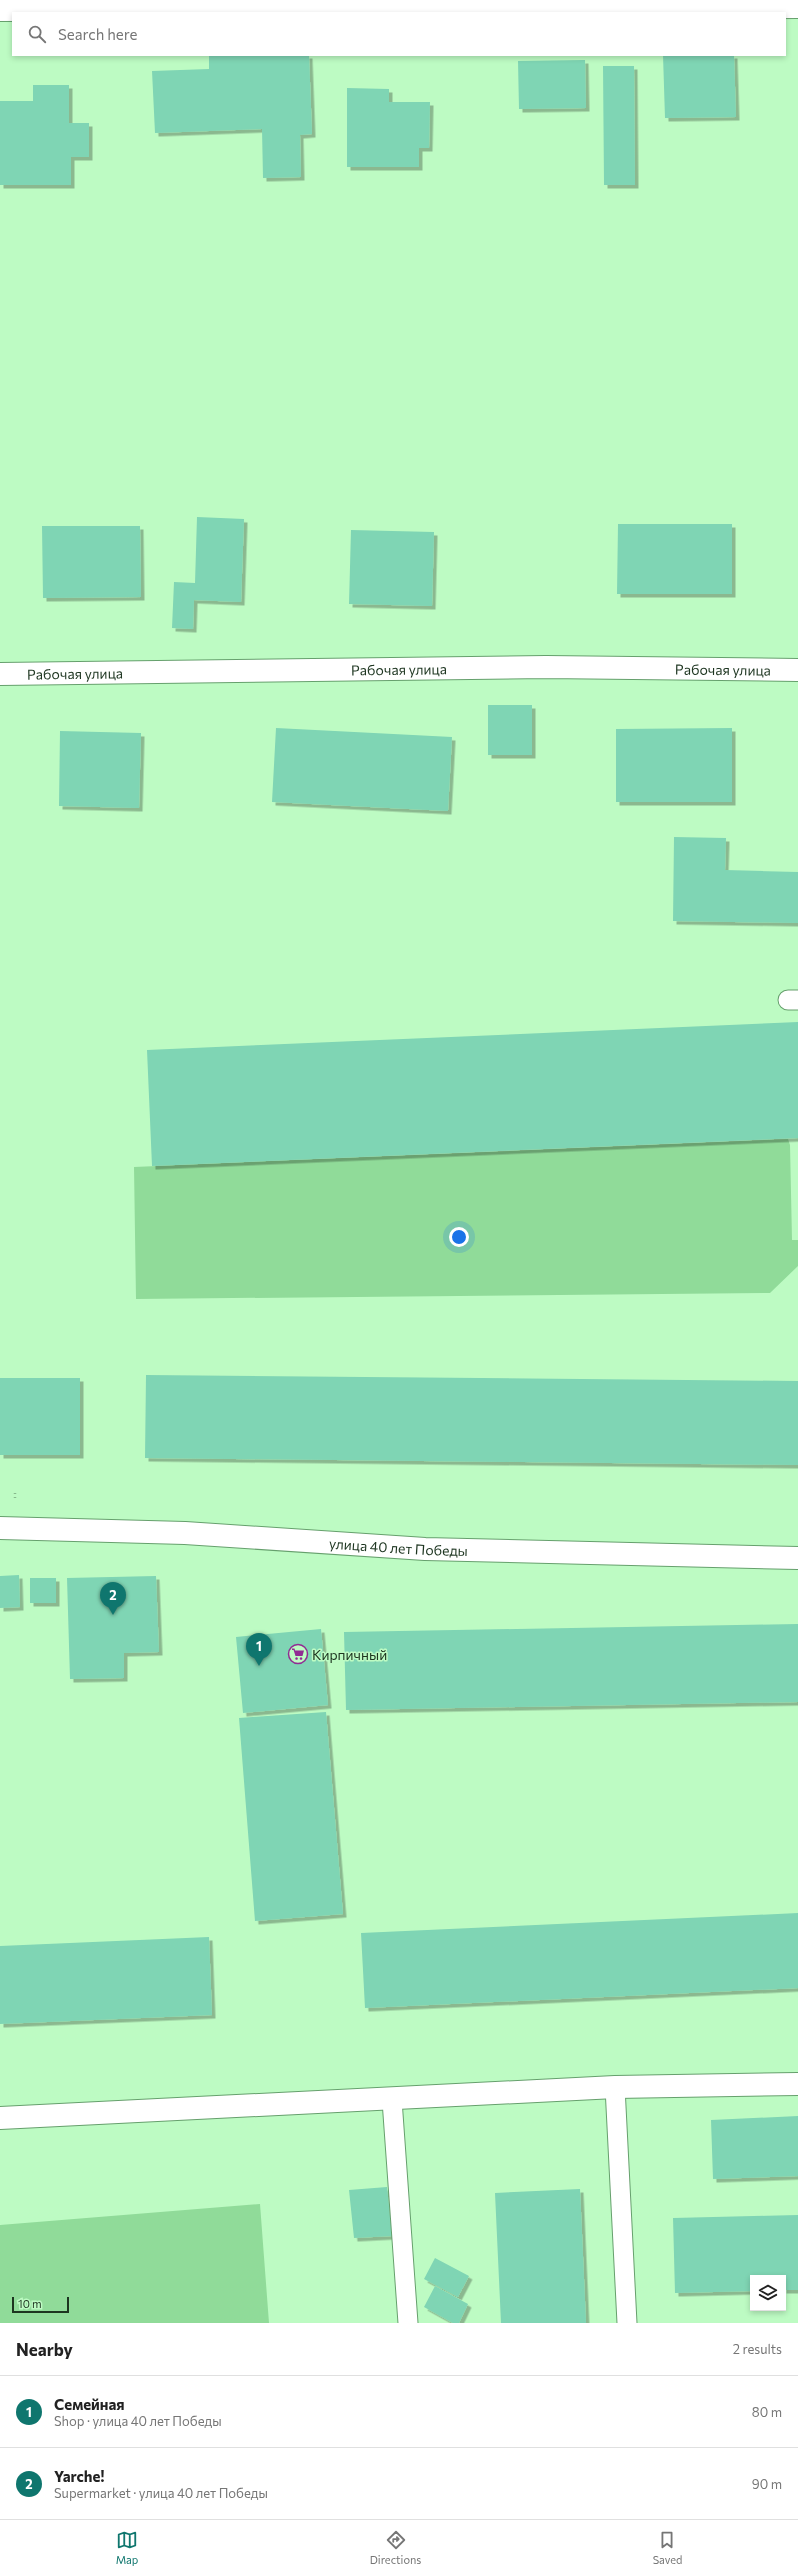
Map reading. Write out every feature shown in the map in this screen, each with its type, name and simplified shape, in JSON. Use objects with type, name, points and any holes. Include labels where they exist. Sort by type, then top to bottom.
[{"type":"street","points":[[0,10],[798,7]]},
{"type":"street","name":"Рабочая улица","points":[[0,674],[546,667],[798,670]]},
{"type":"street","name":"улица 40 лет Победы","points":[[0,1528],[185,1533],[425,1549],[798,1558]]},
{"type":"street","points":[[0,2118],[615,2088],[798,2084]]},
{"type":"lane","points":[[615,2088],[626,2323]]},
{"type":"lane","points":[[392,2100],[408,2323]]},
{"type":"green space","points":[[788,1139],[790,1145],[792,1240],[798,1240],[798,1266],[770,1293],[136,1299],[134,1167]]},
{"type":"green space","points":[[260,2204],[269,2323],[0,2323],[0,2225]]},
{"type":"building","points":[[209,56],[309,56],[312,134],[300,135],[301,177],[263,178],[262,129],[155,133],[152,71],[209,69]]},
{"type":"building","points":[[663,56],[734,56],[736,117],[665,118]]},
{"type":"building","points":[[585,60],[586,108],[519,109],[518,61]]},
{"type":"building","points":[[603,66],[634,66],[635,185],[604,185]]},
{"type":"building","points":[[33,85],[69,85],[69,123],[89,123],[89,157],[71,157],[71,185],[0,185],[0,101],[33,101]]},
{"type":"building","points":[[347,88],[389,89],[389,102],[430,102],[429,148],[419,148],[419,167],[347,167]]},
{"type":"building","points":[[197,517],[244,519],[241,602],[194,600],[193,629],[172,628],[174,582],[195,583]]},
{"type":"building","points":[[618,524],[732,524],[732,594],[617,594]]},
{"type":"building","points":[[42,526],[140,526],[141,597],[43,598]]},
{"type":"building","points":[[351,530],[434,532],[432,606],[349,604]]},
{"type":"building","points":[[488,705],[532,705],[532,755],[488,755]]},
{"type":"building","points":[[276,728],[452,737],[448,811],[272,802]]},
{"type":"building","points":[[732,728],[732,802],[616,802],[616,729]]},
{"type":"building","points":[[60,731],[141,733],[139,808],[59,806]]},
{"type":"building","points":[[674,837],[726,838],[725,870],[798,872],[798,923],[673,921]]},
{"type":"building","points":[[798,1022],[798,1138],[152,1166],[147,1050]]},
{"type":"building","points":[[146,1375],[798,1381],[798,1465],[145,1458]]},
{"type":"building","points":[[0,1378],[80,1378],[80,1455],[0,1455]]},
{"type":"building","points":[[19,1575],[20,1607],[0,1608],[0,1576]]},
{"type":"building","points":[[156,1576],[159,1652],[124,1653],[124,1678],[70,1679],[67,1578]]},
{"type":"building","points":[[30,1578],[56,1578],[56,1603],[30,1603]]},
{"type":"building","points":[[798,1624],[798,1702],[346,1710],[344,1632]]},
{"type":"building","points":[[321,1629],[328,1705],[243,1713],[236,1637]]},
{"type":"building","points":[[326,1712],[343,1914],[255,1921],[239,1718]]},
{"type":"building","points":[[798,1913],[798,1988],[365,2008],[361,1933]]},
{"type":"building","points":[[209,1937],[212,2015],[0,2024],[0,1946]]},
{"type":"building","points":[[798,2116],[798,2176],[713,2179],[711,2120]]},
{"type":"building","points":[[387,2187],[392,2236],[354,2238],[349,2190]]},
{"type":"building","points":[[580,2189],[586,2323],[501,2323],[495,2193]]},
{"type":"building","points":[[798,2215],[798,2290],[786,2290],[786,2275],[750,2275],[750,2291],[675,2293],[673,2218]]},
{"type":"building","points":[[435,2258],[469,2276],[458,2297],[424,2279]]},
{"type":"building","points":[[435,2286],[468,2304],[459,2323],[453,2323],[424,2307]]},
{"type":"place","name":"Yarche!","points":[[113,1615]]},
{"type":"place","name":"Кирпичный","points":[[298,1654]]},
{"type":"place","name":"Семейная","points":[[259,1666]]}]
